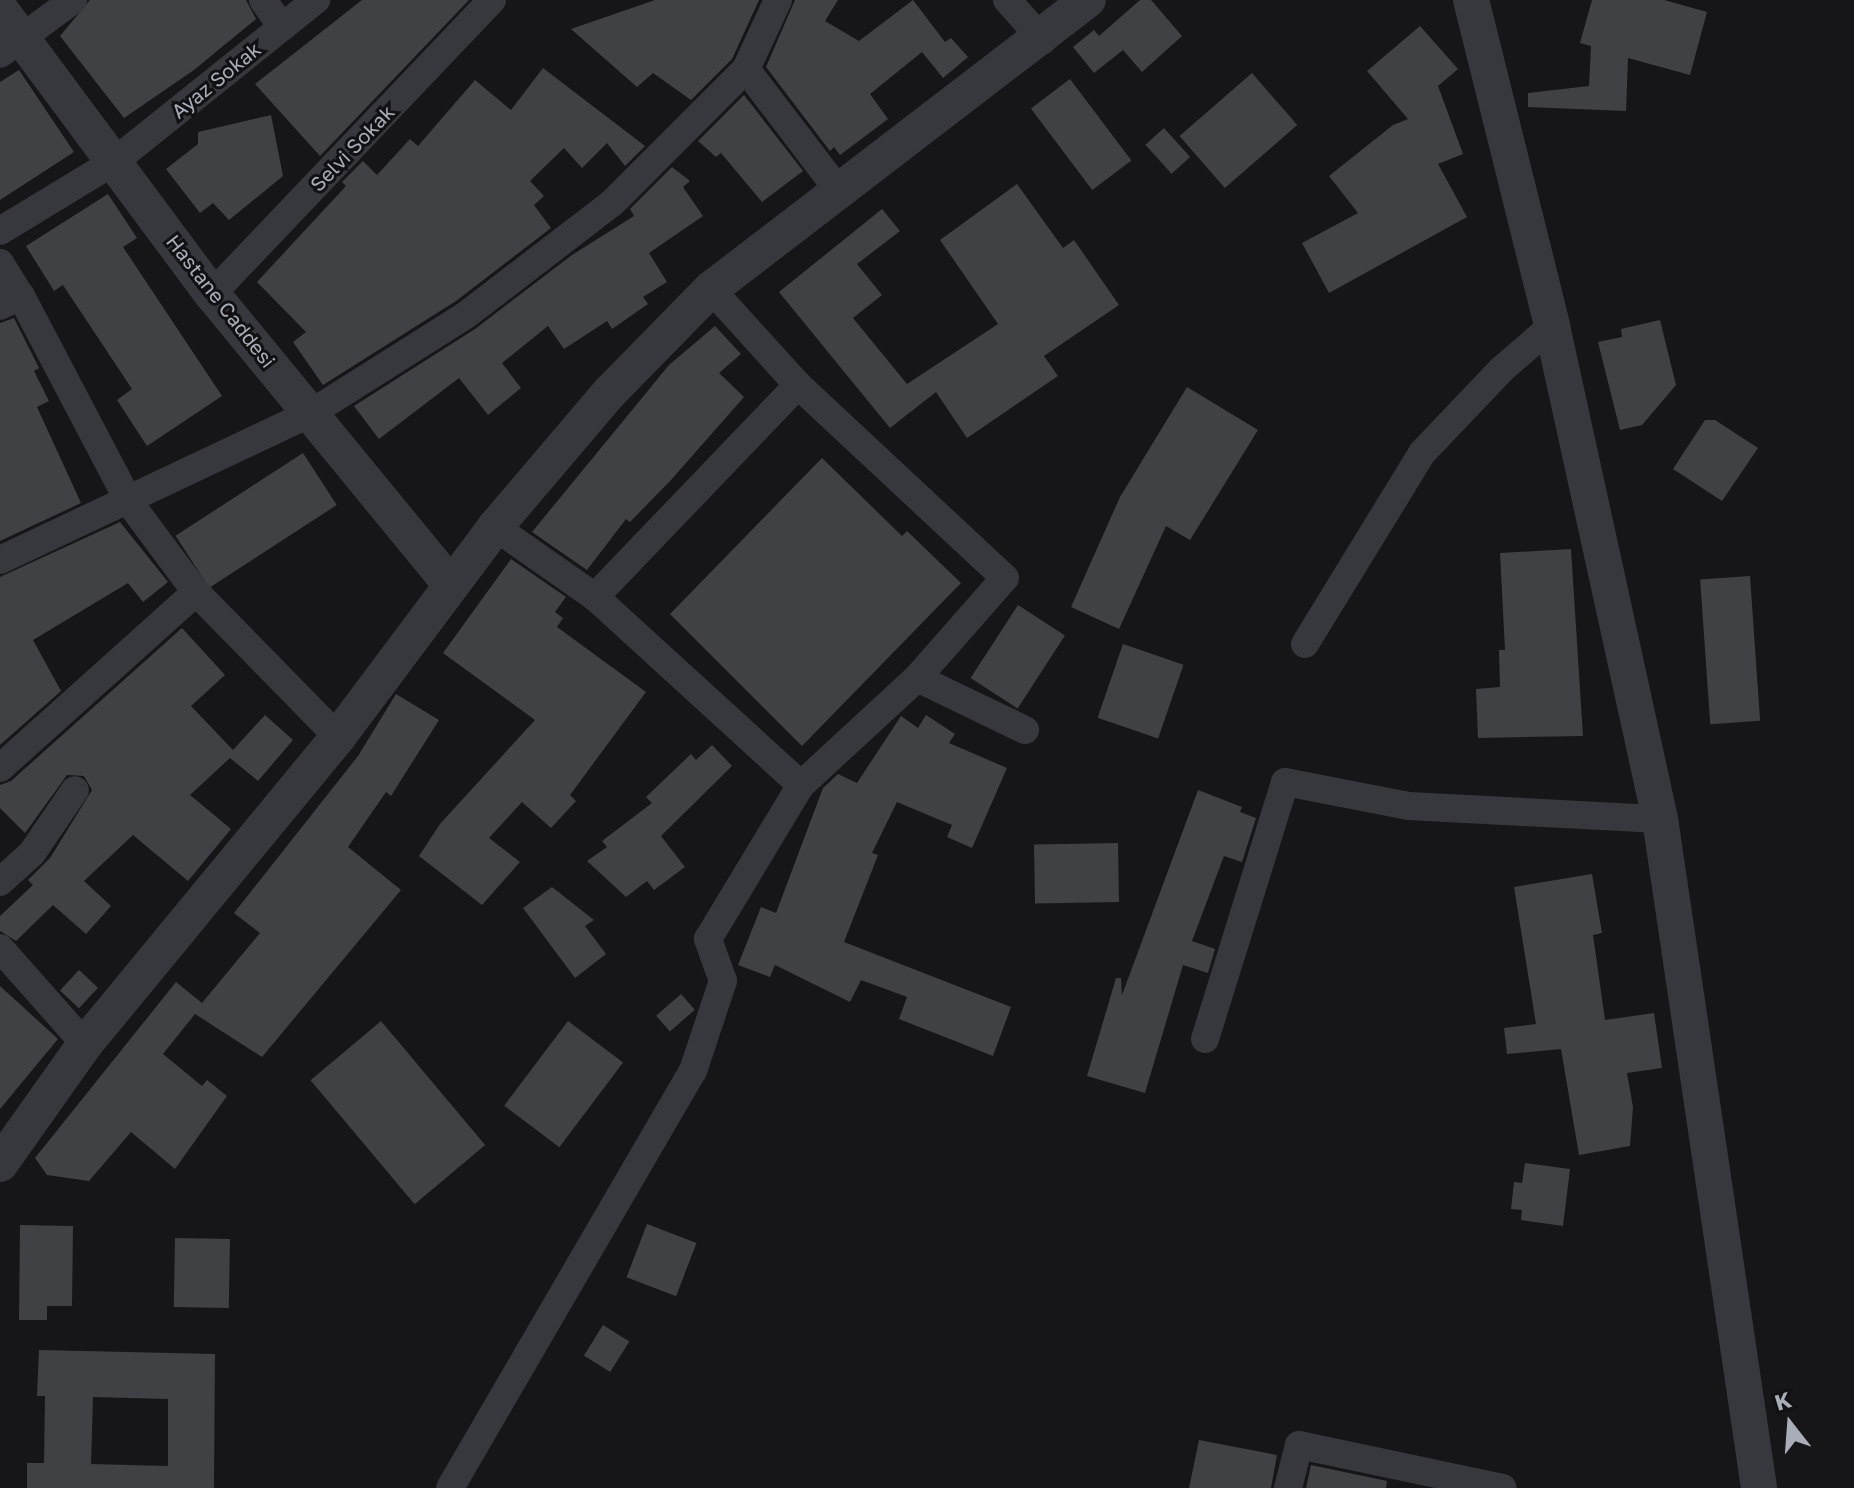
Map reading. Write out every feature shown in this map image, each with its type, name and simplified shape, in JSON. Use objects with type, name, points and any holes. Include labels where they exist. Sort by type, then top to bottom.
[{"type":"street","points":[[10,47],[73,0]]},
{"type":"street","points":[[263,0],[282,27]]},
{"type":"street","name":"Ayaz Sokak","points":[[0,231],[115,161],[316,0]]},
{"type":"street","name":"Selvi Sokak","points":[[212,294],[492,0]]},
{"type":"street","points":[[0,560],[129,502],[311,413],[466,315],[612,203],[746,69],[778,0]]},
{"type":"street","points":[[1007,0],[1043,40]]},
{"type":"street","points":[[0,1164],[85,1044],[338,737],[495,527],[610,392],[711,289],[1043,40],[1088,0]]},
{"type":"street","points":[[1471,0],[1552,326],[1660,819],[1759,1488]]},
{"type":"street","name":"Hastane Caddesi","points":[[0,9],[10,47],[115,161],[212,294],[451,585]]},
{"type":"street","points":[[746,69],[839,191]]},
{"type":"street","points":[[0,263],[10,301],[129,502],[196,592],[338,737]]},
{"type":"street","points":[[450,1488],[693,1071],[723,981],[708,939],[801,785],[917,678],[1005,578],[798,385],[711,289]]},
{"type":"street","points":[[1305,644],[1422,453],[1502,369],[1552,326]]},
{"type":"street","points":[[595,597],[798,385]]},
{"type":"street","points":[[495,527],[595,597],[801,785]]},
{"type":"street","points":[[0,768],[196,592]]},
{"type":"street","points":[[917,678],[1025,730]]},
{"type":"street","points":[[1205,1039],[1285,782],[1409,806],[1660,819]]},
{"type":"street","points":[[0,882],[32,853],[75,790]]},
{"type":"street","points":[[0,948],[85,1044]]},
{"type":"street","points":[[1288,1488],[1299,1445],[1503,1488]]},
{"type":"building","points":[[90,0],[246,0],[256,19],[194,70],[124,118],[60,36]]},
{"type":"building","points":[[362,0],[469,0],[320,156],[255,84]]},
{"type":"building","points":[[655,0],[759,0],[732,59],[691,100],[653,73],[637,87],[571,29]]},
{"type":"building","points":[[795,0],[838,0],[825,21],[859,41],[913,0],[945,42],[951,38],[968,57],[943,78],[922,52],[870,94],[888,119],[840,155],[834,147],[830,151],[766,67]]},
{"type":"building","points":[[1140,0],[1151,0],[1182,36],[1142,72],[1123,50],[1094,73],[1073,47],[1094,30],[1099,36]]},
{"type":"building","points":[[1592,0],[1664,0],[1707,12],[1690,75],[1628,58],[1626,111],[1528,107],[1528,93],[1589,86],[1591,46],[1580,43]]},
{"type":"building","points":[[1420,26],[1458,69],[1438,86],[1463,154],[1438,164],[1467,217],[1329,293],[1302,243],[1358,213],[1329,176],[1393,125],[1408,119],[1367,71]]},
{"type":"building","points":[[543,68],[645,146],[625,166],[607,143],[582,168],[564,148],[530,181],[544,196],[534,205],[551,228],[456,301],[323,385],[293,342],[306,332],[257,282],[346,186],[342,182],[363,161],[377,175],[410,139],[418,146],[475,80],[511,110]]},
{"type":"building","points":[[19,70],[74,152],[0,200],[0,82]]},
{"type":"building","points":[[1252,73],[1297,125],[1225,188],[1180,136]]},
{"type":"building","points":[[1070,79],[1131,160],[1092,190],[1031,108]]},
{"type":"building","points":[[744,95],[803,171],[762,202],[721,153],[716,157],[698,141]]},
{"type":"building","points":[[271,115],[283,176],[229,220],[213,203],[200,213],[166,169],[198,144],[198,132]]},
{"type":"building","points":[[1164,128],[1190,157],[1172,174],[1145,145]]},
{"type":"building","points":[[672,167],[690,181],[683,187],[703,216],[649,253],[667,282],[643,297],[648,304],[612,329],[607,321],[564,349],[548,326],[502,363],[521,388],[488,415],[459,378],[379,439],[354,406],[475,329],[572,255],[634,216],[630,209]]},
{"type":"building","points":[[1017,184],[1063,248],[1074,240],[1119,305],[1044,356],[1058,376],[967,438],[936,392],[890,428],[779,292],[882,209],[900,231],[857,264],[882,295],[853,318],[907,384],[998,324],[940,240]]},
{"type":"building","points":[[108,194],[137,238],[123,247],[222,396],[147,446],[117,400],[132,389],[63,285],[54,291],[26,246]]},
{"type":"building","points":[[14,318],[39,368],[34,371],[49,401],[37,407],[81,503],[0,541],[0,323]]},
{"type":"building","points":[[1660,320],[1676,385],[1642,425],[1620,430],[1598,342],[1622,337],[1621,329]]},
{"type":"building","points":[[715,326],[741,354],[719,373],[744,397],[671,480],[630,522],[626,519],[587,570],[532,532],[669,365]]},
{"type":"building","points":[[1187,387],[1258,430],[1190,540],[1166,526],[1119,629],[1071,607],[1120,497]]},
{"type":"building","points":[[1705,420],[1715,420],[1758,448],[1722,501],[1673,469]]},
{"type":"building","points":[[303,453],[337,505],[209,588],[176,536]]},
{"type":"building","points":[[822,458],[902,536],[907,531],[961,583],[802,746],[670,614]]},
{"type":"building","points":[[120,522],[168,582],[143,602],[128,583],[33,640],[61,691],[0,745],[0,577]]},
{"type":"building","points":[[1571,549],[1583,736],[1478,738],[1476,689],[1500,687],[1499,650],[1505,650],[1500,553]]},
{"type":"building","points":[[511,559],[566,597],[555,612],[563,618],[557,627],[646,692],[570,795],[576,801],[551,828],[522,802],[489,838],[520,862],[482,905],[419,856],[440,824],[535,720],[443,653]]},
{"type":"building","points":[[1750,576],[1760,721],[1710,724],[1700,579]]},
{"type":"building","points":[[1018,605],[1065,635],[1018,708],[971,678]]},
{"type":"building","points":[[182,628],[225,675],[191,706],[233,750],[265,715],[293,740],[258,781],[230,758],[190,795],[231,829],[188,881],[133,835],[84,881],[111,906],[86,934],[53,905],[16,941],[0,931],[0,916],[33,885],[28,880],[50,858],[92,790],[84,776],[67,775],[25,833],[0,808],[0,785],[11,781]]},
{"type":"building","points":[[1123,644],[1184,665],[1158,739],[1098,718]]},
{"type":"building","points":[[396,694],[439,720],[391,796],[386,792],[348,847],[401,890],[262,1057],[195,1014],[163,1054],[202,1086],[207,1080],[227,1096],[175,1169],[131,1132],[89,1181],[47,1175],[35,1158],[176,982],[202,1003],[260,933],[234,913],[358,756]]},
{"type":"building","points":[[926,715],[955,734],[949,743],[1007,768],[972,848],[947,837],[952,825],[897,802],[872,853],[878,855],[844,942],[1011,1007],[993,1056],[899,1019],[907,997],[861,980],[850,1002],[775,965],[770,977],[738,965],[761,907],[776,913],[823,788],[838,774],[857,783],[901,716],[918,728]]},
{"type":"building","points":[[712,745],[732,766],[661,836],[685,867],[654,890],[647,881],[626,897],[587,861],[607,847],[602,841],[652,803],[646,797],[691,754],[696,760]]},
{"type":"building","points":[[1198,790],[1242,807],[1240,812],[1256,818],[1242,862],[1224,856],[1192,941],[1215,949],[1208,973],[1183,965],[1145,1093],[1087,1076],[1116,978],[1121,978],[1122,995]]},
{"type":"building","points":[[1118,843],[1119,902],[1035,903],[1034,844]]},
{"type":"building","points":[[1592,874],[1602,933],[1593,935],[1605,1020],[1654,1013],[1662,1068],[1627,1073],[1633,1107],[1630,1146],[1579,1155],[1561,1049],[1507,1054],[1504,1028],[1536,1024],[1514,887]]},
{"type":"building","points":[[552,887],[594,920],[585,926],[606,954],[575,978],[523,908]]},
{"type":"building","points":[[79,970],[98,988],[79,1008],[60,990]]},
{"type":"building","points":[[0,986],[58,1039],[0,1109]]},
{"type":"building","points":[[681,994],[695,1010],[670,1031],[656,1016]]},
{"type":"building","points":[[381,1021],[485,1145],[415,1204],[311,1080]]},
{"type":"building","points":[[568,1021],[623,1063],[559,1147],[504,1106]]},
{"type":"building","points":[[1525,1163],[1570,1169],[1563,1226],[1521,1220],[1522,1210],[1511,1209],[1514,1182],[1522,1183]]},
{"type":"building","points":[[647,1224],[696,1243],[676,1296],[627,1277]]},
{"type":"building","points":[[20,1225],[73,1226],[72,1306],[47,1306],[47,1320],[19,1320]]},
{"type":"building","points":[[175,1238],[230,1239],[229,1308],[174,1307]]},
{"type":"building","points":[[603,1325],[629,1341],[610,1372],[584,1356]]},
{"type":"building","points":[[39,1350],[215,1354],[214,1488],[27,1488],[27,1463],[44,1463],[45,1396],[37,1396]],"holes":[[[93,1397],[168,1399],[168,1466],[91,1464]]]},
{"type":"building","points":[[1199,1440],[1277,1455],[1271,1488],[1189,1488]]},
{"type":"building","points":[[1311,1465],[1387,1481],[1386,1488],[1306,1488]]}]
